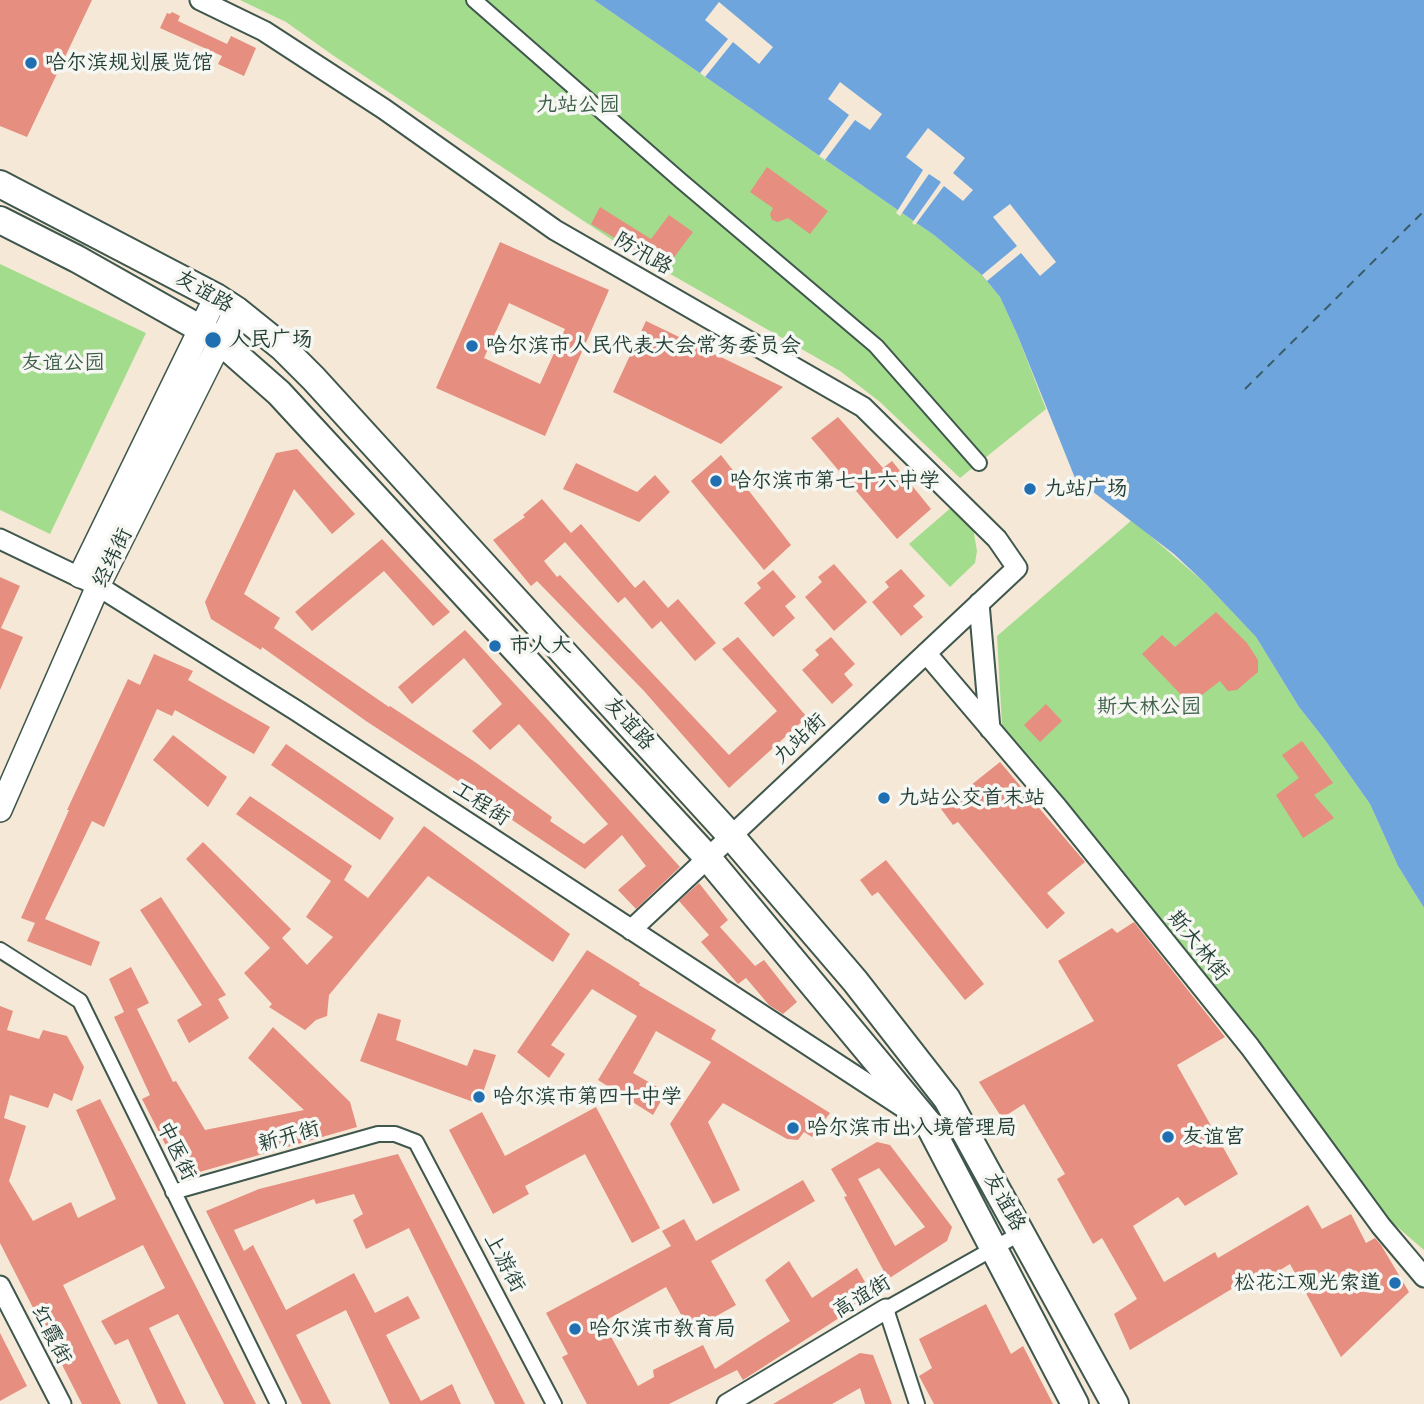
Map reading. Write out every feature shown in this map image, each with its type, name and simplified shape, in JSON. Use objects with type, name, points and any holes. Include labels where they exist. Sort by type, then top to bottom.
[{"type":"highway","name":"友谊路","points":[[0,184],[226,304],[282,347],[314,379],[730,835],[855,981],[947,1099],[1115,1404]]},
{"type":"highway","name":"友谊路","points":[[0,220],[77,259],[211,335],[279,393],[707,857],[928,1123],[1075,1404]]},
{"type":"main road","name":"经纬街","points":[[0,810],[89,581],[226,304]]},
{"type":"street","name":"防汛路","points":[[200,0],[264,31],[352,88],[555,230],[863,407],[997,539],[1017,568],[1000,583]]},
{"type":"street","points":[[474,0],[876,346],[979,463]]},
{"type":"street","name":"工程街","points":[[0,539],[89,581],[297,711],[928,1123]]},
{"type":"street","name":"九站街","points":[[631,930],[1000,583]]},
{"type":"street","points":[[979,603],[990,729]]},
{"type":"street","name":"斯大林街","points":[[926,653],[1057,807],[1250,1047],[1381,1226],[1424,1277]]},
{"type":"street","name":"中医街","points":[[0,950],[80,1001],[278,1404]]},
{"type":"street","name":"新开街","points":[[173,1192],[378,1134],[395,1134],[416,1142]]},
{"type":"street","name":"上游街","points":[[416,1142],[554,1404]]},
{"type":"street","name":"高谊街","points":[[727,1404],[886,1309],[1021,1233]]},
{"type":"street","name":"红霞街","points":[[0,1286],[61,1404]]},
{"type":"street","points":[[886,1309],[917,1404]]},
{"type":"green space","name":"九站公园","points":[[240,0],[594,0],[934,235],[982,275],[1000,297],[1046,409],[960,478],[880,402],[840,371],[623,247],[286,22]]},
{"type":"green space","name":"友谊公园","points":[[0,264],[146,333],[50,534],[0,510]]},
{"type":"green space","points":[[953,506],[973,528],[977,551],[975,563],[950,587],[909,544]]},
{"type":"green space","name":"斯大林公园","points":[[1132,520],[1205,583],[1256,637],[1299,707],[1370,804],[1398,866],[1424,908],[1424,1250],[1388,1219],[1259,1044],[1002,726],[997,636]]},
{"type":"water","points":[[594,0],[1424,0],[1424,908],[1398,866],[1370,804],[1299,707],[1256,637],[1174,554],[1075,478],[1017,334],[1000,297],[982,275],[934,235]]},
{"type":"pier","points":[[719,2],[773,47],[759,64],[733,42],[705,77],[700,73],[728,39],[705,20]]},
{"type":"pier","points":[[840,82],[882,114],[870,130],[855,120],[825,160],[819,156],[849,115],[828,99]]},
{"type":"pier","points":[[928,128],[965,158],[953,173],[973,190],[963,201],[944,186],[915,225],[912,223],[941,182],[929,174],[900,216],[896,213],[923,170],[906,157]]},
{"type":"pier","points":[[1010,204],[1056,262],[1040,276],[1021,253],[987,281],[982,275],[1017,246],[993,217]]},
{"type":"building","name":"哈尔滨规划展览馆","points":[[0,0],[92,0],[27,137],[0,126]]},
{"type":"building","points":[[167,13],[180,16],[178,21],[227,44],[231,36],[256,48],[244,76],[218,64],[222,56],[160,28]]},
{"type":"building","points":[[767,167],[828,211],[810,234],[788,218],[778,222],[772,220],[770,214],[773,208],[750,192]]},
{"type":"building","points":[[600,207],[651,239],[669,215],[693,232],[666,268],[591,224]]},
{"type":"building","name":"哈尔滨市人民代表大会常务委员会","points":[[500,242],[609,290],[545,436],[436,388]],"holes":[[[509,303],[565,329],[540,384],[484,358]]]},
{"type":"building","points":[[646,321],[783,387],[721,444],[613,392]]},
{"type":"building","points":[[838,417],[883,468],[892,461],[931,509],[897,539],[811,438]]},
{"type":"building","points":[[297,449],[355,514],[332,534],[294,489],[244,594],[280,618],[274,628],[475,762],[552,817],[550,821],[584,844],[608,824],[519,724],[490,750],[472,731],[502,704],[464,658],[412,704],[398,687],[465,630],[680,867],[636,909],[618,890],[646,866],[622,835],[585,869],[262,647],[261,650],[211,619],[205,602],[276,453]]},
{"type":"building","points":[[721,455],[791,545],[764,570],[691,481]]},
{"type":"building","points":[[576,463],[637,492],[655,475],[670,492],[639,522],[563,489]]},
{"type":"building","points":[[542,499],[571,533],[581,524],[635,588],[644,580],[668,608],[678,599],[716,643],[695,661],[661,621],[652,629],[625,597],[618,603],[565,542],[544,561],[729,755],[777,711],[722,649],[738,637],[807,717],[729,788],[644,691],[537,581],[531,586],[493,540],[525,517],[523,515]]},
{"type":"building","points":[[382,539],[450,612],[433,626],[384,571],[312,631],[295,612]]},
{"type":"building","points":[[834,564],[867,602],[834,631],[805,597],[822,582],[818,577]]},
{"type":"building","points":[[901,569],[925,596],[913,606],[923,617],[901,636],[872,602],[889,587],[885,582]]},
{"type":"building","points":[[773,570],[796,597],[785,606],[795,618],[773,637],[744,603],[761,588],[757,583]]},
{"type":"building","points":[[0,577],[20,586],[1,628],[23,637],[0,690]]},
{"type":"building","points":[[1216,612],[1247,643],[1258,660],[1258,672],[1237,690],[1228,691],[1220,681],[1190,704],[1142,654],[1162,635],[1175,647]]},
{"type":"building","points":[[831,637],[855,664],[844,674],[853,685],[832,704],[802,670],[819,655],[815,650]]},
{"type":"building","points":[[154,654],[193,671],[188,680],[270,727],[254,754],[175,710],[172,716],[157,709],[104,827],[92,821],[45,919],[100,942],[91,966],[27,941],[35,923],[21,918],[67,810],[128,679],[140,685]]},
{"type":"building","points":[[1046,704],[1062,721],[1040,742],[1024,725]]},
{"type":"building","points":[[173,735],[227,777],[208,807],[153,760]]},
{"type":"building","points":[[1302,741],[1333,783],[1314,795],[1334,818],[1303,838],[1276,795],[1299,778],[1282,755]]},
{"type":"building","points":[[286,744],[394,818],[380,840],[271,765]]},
{"type":"building","points":[[1000,762],[1085,862],[1047,893],[1065,913],[1047,929],[958,822],[953,825],[941,809]]},
{"type":"building","points":[[250,796],[352,866],[344,880],[368,898],[424,826],[570,934],[553,962],[428,876],[329,995],[327,1016],[316,1020],[305,1030],[269,1007],[272,1004],[244,973],[270,948],[186,859],[203,842],[291,929],[282,938],[307,965],[333,937],[306,917],[331,881],[236,814]]},
{"type":"building","points":[[886,860],[984,984],[965,1000],[878,892],[872,896],[860,880]]},
{"type":"building","points":[[699,883],[728,920],[720,927],[755,966],[764,960],[797,1002],[783,1014],[769,1005],[746,978],[738,984],[701,942],[709,935],[679,901]]},
{"type":"building","points":[[161,897],[226,995],[218,999],[229,1018],[189,1043],[177,1020],[202,1005],[140,910]]},
{"type":"building","name":"友谊宫","points":[[1134,922],[1225,1037],[1177,1065],[1238,1174],[1185,1206],[1178,1197],[1133,1226],[1164,1282],[1215,1252],[1218,1258],[1308,1205],[1322,1229],[1351,1214],[1366,1243],[1375,1238],[1381,1245],[1409,1292],[1341,1357],[1290,1264],[1249,1289],[1245,1281],[1130,1350],[1114,1314],[1137,1299],[1102,1238],[1093,1244],[1057,1179],[1065,1174],[1024,1104],[1002,1118],[979,1082],[1094,1021],[1058,961],[1112,928],[1117,933]]},
{"type":"building","points":[[587,950],[640,983],[639,985],[716,1030],[711,1039],[830,1113],[812,1137],[804,1132],[798,1140],[787,1139],[723,1103],[708,1122],[740,1190],[713,1204],[670,1124],[711,1062],[656,1031],[633,1073],[666,1092],[653,1115],[598,1080],[637,1016],[592,989],[551,1045],[565,1054],[549,1078],[517,1052]]},
{"type":"building","points":[[131,967],[149,1003],[137,1009],[173,1082],[176,1081],[205,1130],[304,1110],[248,1058],[273,1027],[350,1102],[357,1127],[182,1177],[142,1099],[150,1095],[114,1017],[124,1012],[109,979]]},
{"type":"building","points":[[0,1006],[13,1011],[7,1030],[39,1039],[43,1030],[67,1036],[84,1067],[72,1101],[54,1093],[48,1108],[10,1095],[4,1118],[26,1126],[9,1181],[33,1221],[71,1202],[78,1218],[116,1199],[76,1110],[100,1099],[256,1404],[224,1404],[178,1314],[149,1328],[186,1404],[158,1404],[128,1339],[115,1345],[101,1321],[165,1288],[143,1245],[63,1285],[121,1404],[82,1404],[0,1243]]},
{"type":"building","points":[[378,1013],[401,1020],[396,1040],[467,1066],[474,1049],[496,1055],[479,1104],[360,1061]]},
{"type":"building","points":[[596,1107],[660,1228],[632,1243],[585,1154],[525,1186],[529,1194],[493,1214],[449,1130],[482,1112],[505,1156]]},
{"type":"building","points":[[877,1142],[890,1145],[952,1227],[947,1241],[888,1279],[831,1169]],"holes":[[[879,1168],[925,1227],[895,1246],[858,1179]]]},
{"type":"building","points":[[398,1154],[525,1404],[495,1404],[409,1228],[366,1249],[353,1220],[363,1214],[354,1194],[316,1204],[314,1199],[234,1230],[244,1251],[253,1245],[286,1310],[354,1273],[375,1313],[408,1296],[420,1318],[386,1335],[421,1401],[452,1384],[461,1404],[390,1404],[346,1310],[296,1335],[331,1404],[302,1404],[206,1211],[259,1189]]},
{"type":"building","points":[[803,1180],[815,1201],[711,1261],[736,1305],[690,1331],[666,1287],[603,1322],[638,1386],[654,1377],[653,1370],[703,1345],[715,1369],[790,1321],[765,1280],[789,1261],[812,1298],[857,1268],[873,1296],[743,1380],[737,1370],[669,1404],[587,1404],[562,1357],[568,1354],[546,1313],[671,1246],[662,1231],[684,1219],[696,1241]]},
{"type":"building","points":[[986,1304],[1011,1354],[1023,1346],[1053,1404],[934,1404],[919,1376],[932,1368],[919,1339]]},
{"type":"building","points":[[0,1333],[27,1386],[0,1401]]},
{"type":"building","points":[[860,1353],[873,1355],[892,1404],[865,1404],[860,1388],[832,1404],[773,1404]]},
{"type":"ferry route","points":[[1245,389],[1424,211]]},
{"type":"place","name":"哈尔滨规划展览馆","points":[[31,63]]},
{"type":"place","name":"人民广场","points":[[213,340]]},
{"type":"place","name":"哈尔滨市人民代表大会常务委员会","points":[[472,346]]},
{"type":"place","name":"哈尔滨市第七十六中学","points":[[716,481]]},
{"type":"place","name":"九站广场","points":[[1030,489]]},
{"type":"place","name":"市人大","points":[[495,646]]},
{"type":"place","name":"九站公交首末站","points":[[884,798]]},
{"type":"place","name":"哈尔滨市第四十中学","points":[[479,1097]]},
{"type":"place","name":"哈尔滨市出入境管理局","points":[[793,1128]]},
{"type":"place","name":"友谊宫","points":[[1168,1137]]},
{"type":"place","name":"松花江观光索道","points":[[1395,1283]]},
{"type":"place","name":"哈尔滨市教育局","points":[[575,1329]]}]
